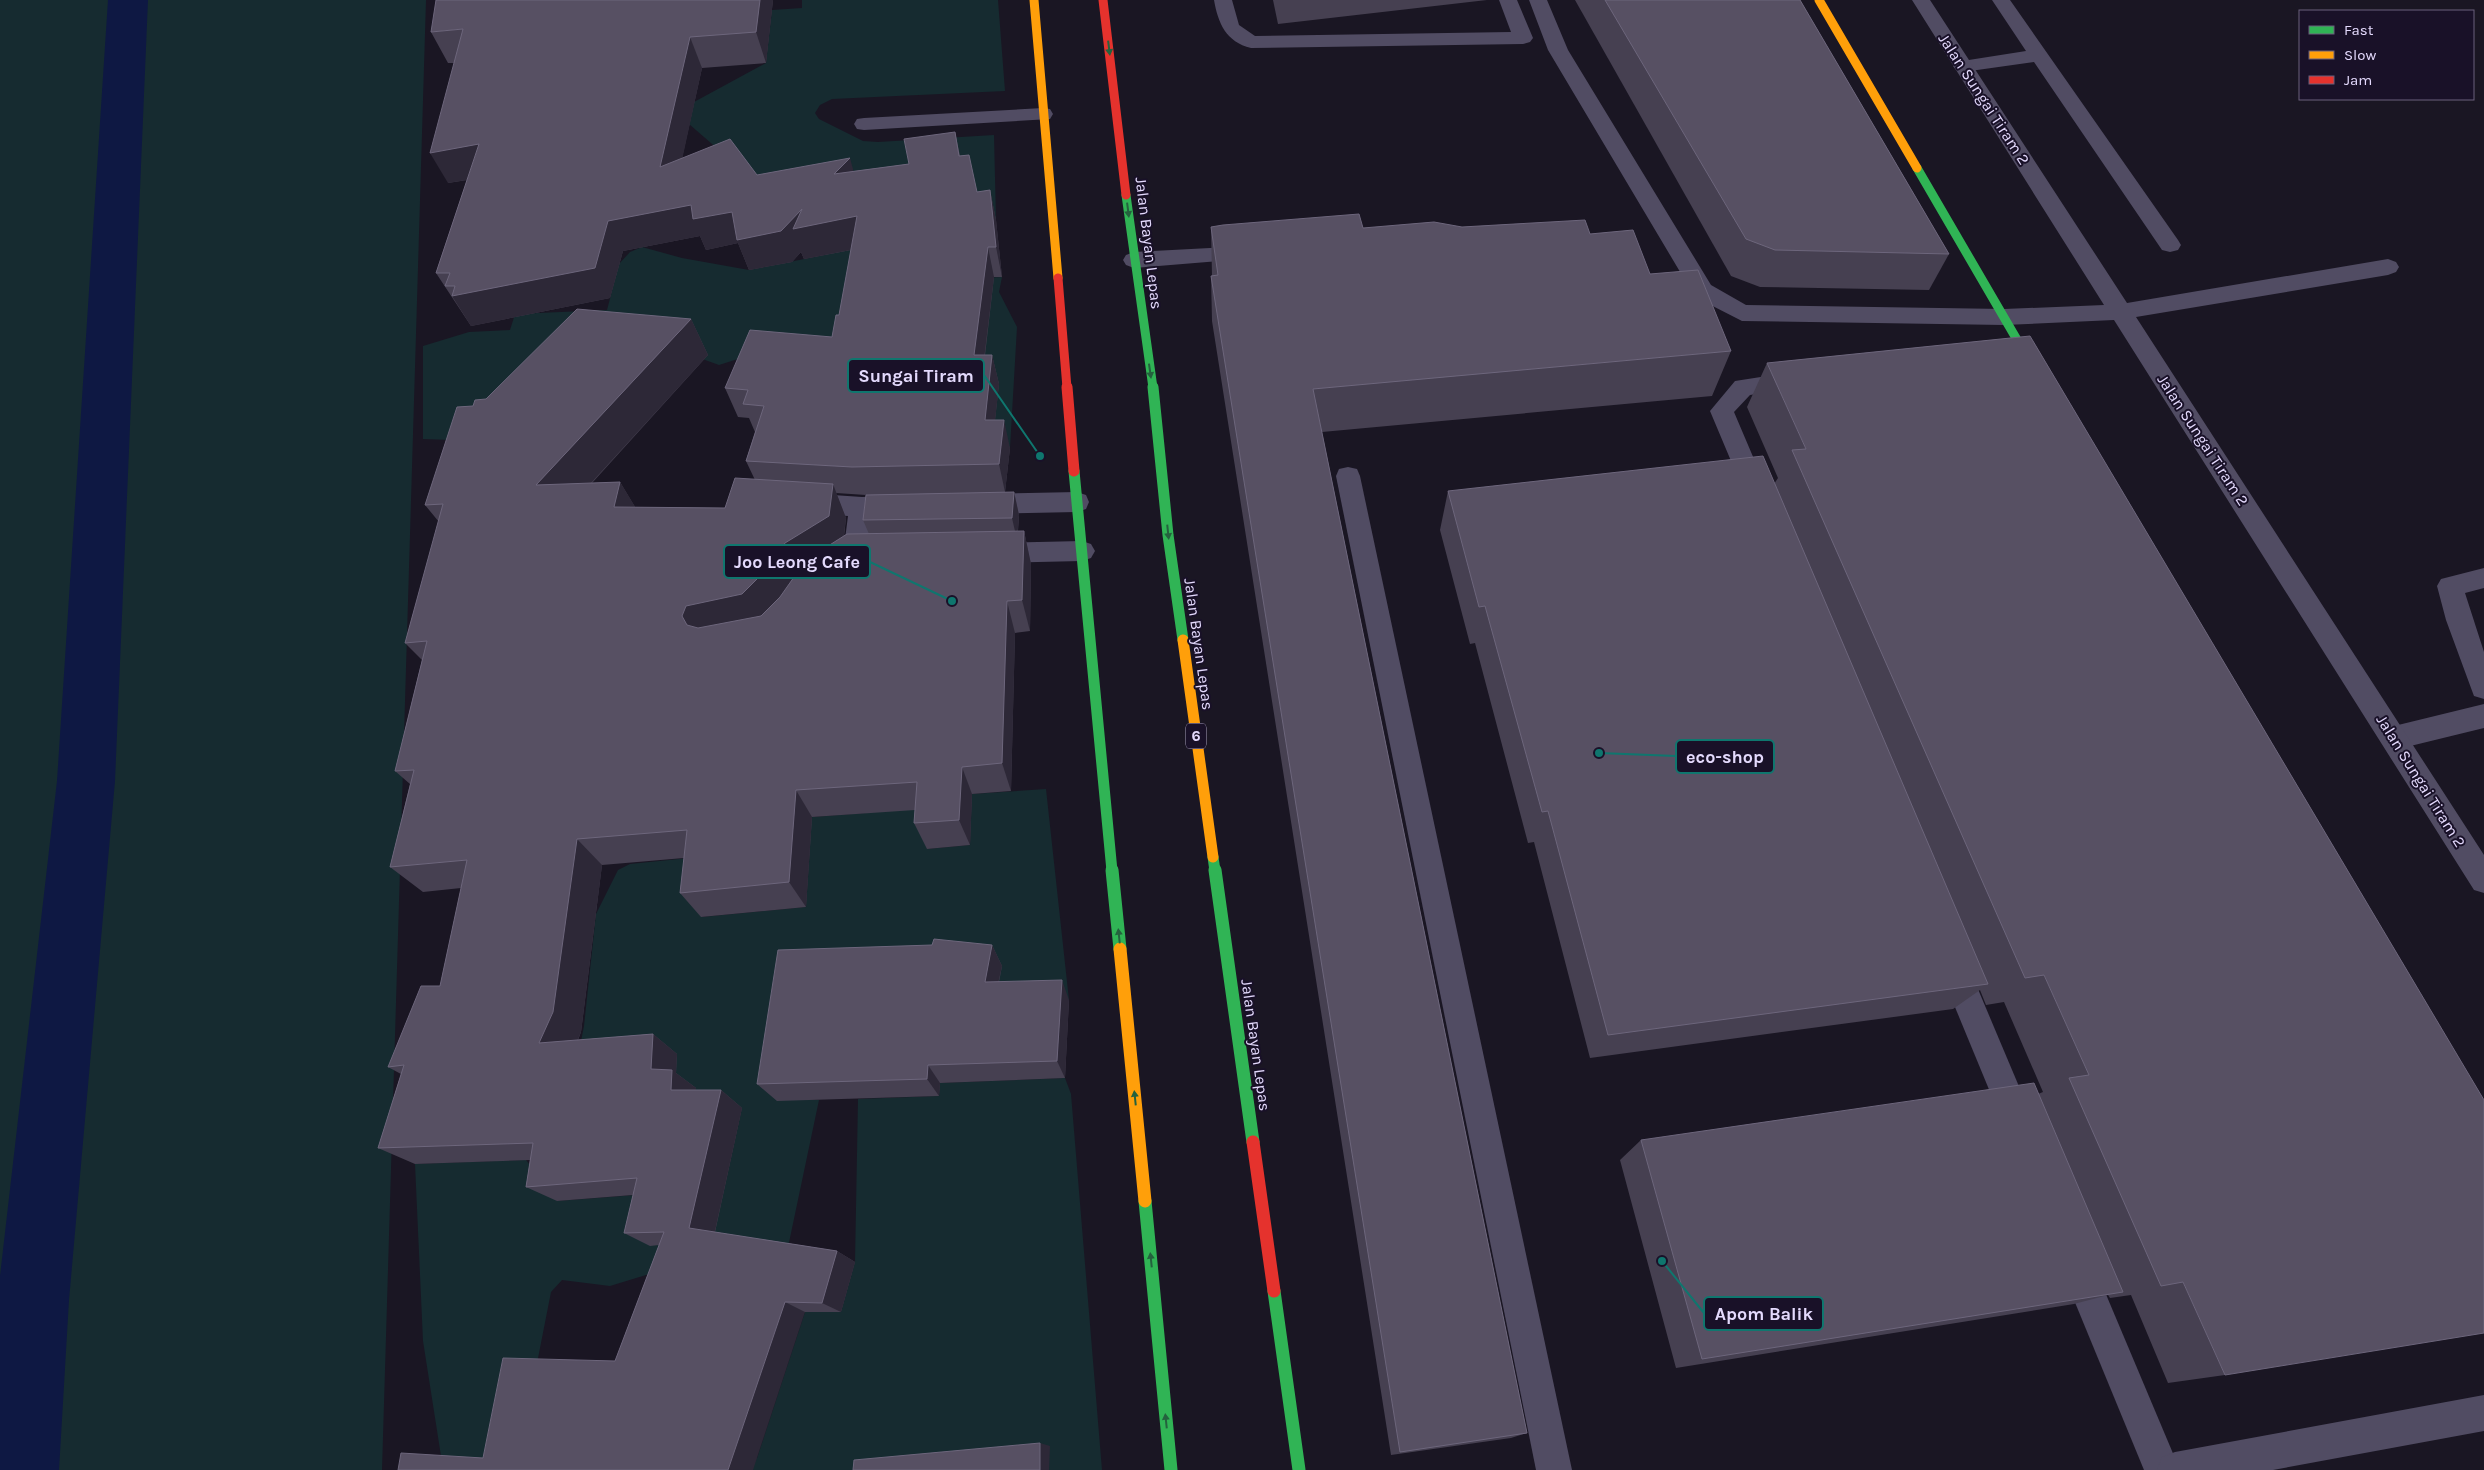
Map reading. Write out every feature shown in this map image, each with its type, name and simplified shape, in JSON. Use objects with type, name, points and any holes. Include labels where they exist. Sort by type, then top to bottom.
[{"type":"main road","points":[[1034,0],[1077,502],[1171,1470]]},
{"type":"main road","name":"Jalan Bayan Lepas","points":[[1103,0],[1134,260],[1158,425],[1168,535],[1299,1470]]},
{"type":"main road","points":[[1819,0],[2040,379]]},
{"type":"street","points":[[1223,0],[1228,25],[1239,35],[1251,42],[1523,38],[1508,0]]},
{"type":"street","points":[[1538,0],[1558,50],[1703,292],[1742,313],[2004,317],[2121,312],[2388,267]]},
{"type":"street","name":"Jalan Sungai Tiram 2","points":[[1921,0],[2484,880]]},
{"type":"street","points":[[2001,0],[2170,245]]},
{"type":"street","points":[[1963,66],[2039,55]]},
{"type":"street","points":[[864,124],[1043,114]]},
{"type":"street","points":[[1134,260],[1266,252]]},
{"type":"street","points":[[1996,356],[2025,353]]},
{"type":"street","points":[[1764,512],[1722,411],[1742,387],[1820,378]]},
{"type":"street","points":[[1348,476],[1554,1470]]},
{"type":"street","points":[[785,502],[862,507],[921,506]]},
{"type":"street","points":[[960,505],[1077,502]]},
{"type":"street","points":[[833,569],[866,555],[862,507]]},
{"type":"street","points":[[964,553],[1082,551]]},
{"type":"street","points":[[2484,578],[2450,586],[2459,620],[2484,688]]},
{"type":"street","points":[[2394,738],[2484,716]]},
{"type":"street","points":[[1944,945],[2028,1148]]},
{"type":"street","points":[[2067,1240],[2180,1469],[2484,1413]]},
{"type":"green space","points":[[0,0],[426,0],[382,1470],[0,1470]]},
{"type":"green space","points":[[802,0],[998,0],[1005,91],[832,99],[820,105],[815,113],[819,119],[863,141],[878,142],[994,135],[996,220],[860,284],[1002,277],[999,292],[1017,327],[1010,448],[959,448],[981,384],[986,344],[741,358],[719,365],[647,339],[482,441],[423,439],[423,346],[469,332],[510,330],[515,314],[607,310],[619,264],[630,252],[642,247],[682,258],[749,270],[824,255],[742,170],[689,124],[694,102],[766,63],[772,10],[802,8]]},
{"type":"green space","points":[[1046,789],[1069,1000],[996,993],[1001,966],[945,961],[878,969],[796,972],[777,1100],[819,1100],[787,1252],[714,1470],[639,1470],[647,1425],[679,1425],[691,1369],[731,1369],[761,1280],[682,1264],[610,1286],[562,1280],[551,1292],[518,1460],[441,1456],[423,1341],[415,1164],[526,1160],[557,1201],[662,1193],[651,1245],[695,1244],[705,1203],[721,1204],[742,1108],[695,1107],[695,1088],[676,1087],[676,1054],[577,1061],[584,1026],[596,914],[618,870],[630,864],[708,856],[702,917],[806,907],[810,847],[721,856],[724,810],[773,807],[773,820],[866,813],[867,803],[929,799],[927,849],[970,845],[972,794]]},
{"type":"green space","points":[[1065,1078],[1071,1094],[1102,1470],[1049,1470],[1049,1446],[872,1470],[730,1470],[734,1460],[757,1458],[805,1312],[841,1312],[855,1262],[858,1099],[939,1096],[940,1083]]},
{"type":"building","points":[[436,0],[760,0],[756,32],[690,37],[660,167],[730,139],[757,175],[850,158],[834,174],[909,164],[904,139],[955,132],[959,156],[969,155],[977,192],[990,190],[996,247],[988,247],[974,355],[992,355],[985,420],[1004,420],[999,464],[852,467],[746,461],[764,406],[743,404],[748,390],[725,388],[750,330],[832,337],[836,315],[839,315],[857,216],[793,229],[802,209],[781,231],[737,240],[732,212],[693,219],[691,205],[608,221],[595,268],[452,296],[455,286],[445,286],[450,273],[436,273],[479,144],[430,153],[463,29],[431,32]]},
{"type":"building","points":[[1605,0],[1800,0],[1949,254],[1775,250],[1746,239]]},
{"type":"building","points":[[1359,214],[1363,228],[1434,222],[1462,227],[1585,220],[1590,234],[1633,230],[1650,274],[1698,270],[1731,351],[1313,389],[1527,1433],[1400,1452],[1211,276],[1218,275],[1211,227]]},
{"type":"building","points":[[577,309],[691,319],[536,485],[620,482],[614,507],[725,508],[735,478],[833,484],[829,516],[785,543],[758,578],[742,594],[686,606],[682,616],[687,625],[698,628],[761,616],[780,597],[806,560],[847,534],[1024,531],[1022,600],[1007,601],[1002,763],[962,767],[959,820],[914,823],[917,782],[796,790],[789,882],[680,893],[687,830],[577,839],[553,1012],[539,1043],[653,1034],[651,1069],[672,1070],[671,1090],[721,1090],[689,1228],[837,1251],[822,1303],[785,1302],[728,1470],[398,1470],[401,1453],[483,1458],[503,1358],[615,1361],[664,1232],[624,1233],[637,1178],[526,1187],[533,1143],[378,1148],[404,1065],[388,1067],[421,986],[440,986],[467,860],[390,867],[414,770],[395,771],[427,641],[405,643],[443,504],[425,505],[457,407],[473,406],[475,400],[486,399]]},
{"type":"building","points":[[2030,336],[2484,1100],[2484,1333],[2225,1375],[2183,1282],[2161,1286],[2069,1078],[2089,1075],[2044,975],[2025,978],[1792,450],[1806,449],[1767,363]]},
{"type":"building","points":[[1763,456],[1988,984],[1608,1035],[1548,811],[1542,812],[1485,606],[1479,607],[1448,491]]},
{"type":"building","points":[[1014,492],[1012,518],[863,520],[866,495]]},
{"type":"building","points":[[934,939],[992,945],[985,982],[1062,980],[1057,1061],[928,1065],[927,1079],[757,1084],[778,950],[932,945]]},
{"type":"building","points":[[2034,1083],[2123,1292],[1702,1359],[1641,1140]]},
{"type":"building","points":[[1040,1443],[1040,1470],[853,1470],[854,1460]]},
{"type":"waterway","points":[[21,1470],[33,1300],[86,781],[128,0]]},
{"type":"traffic: fast","points":[[1917,168],[2034,369]]},
{"type":"traffic: fast","points":[[1126,195],[1158,425],[1168,535],[1183,640]]},
{"type":"traffic: fast","points":[[1074,471],[1120,949]]},
{"type":"traffic: fast","points":[[1213,857],[1253,1142]]},
{"type":"traffic: fast","points":[[1145,1201],[1171,1470]]},
{"type":"traffic: fast","points":[[1274,1291],[1299,1470]]},
{"type":"traffic: slow","points":[[1034,0],[1058,278]]},
{"type":"traffic: slow","points":[[1819,0],[1917,168]]},
{"type":"traffic: slow","points":[[1183,640],[1213,857]]},
{"type":"traffic: slow","points":[[1120,949],[1145,1201]]},
{"type":"traffic: jam","points":[[1103,0],[1126,195]]},
{"type":"traffic: jam","points":[[1058,278],[1074,471]]},
{"type":"traffic: jam","points":[[1253,1142],[1274,1291]]},
{"type":"place","name":"Sungai Tiram","points":[[1040,456]]},
{"type":"place","name":"Joo Leong Cafe","points":[[952,601]]},
{"type":"place","name":"eco-shop","points":[[1599,753]]},
{"type":"place","name":"Apom Balik","points":[[1662,1261]]}]
